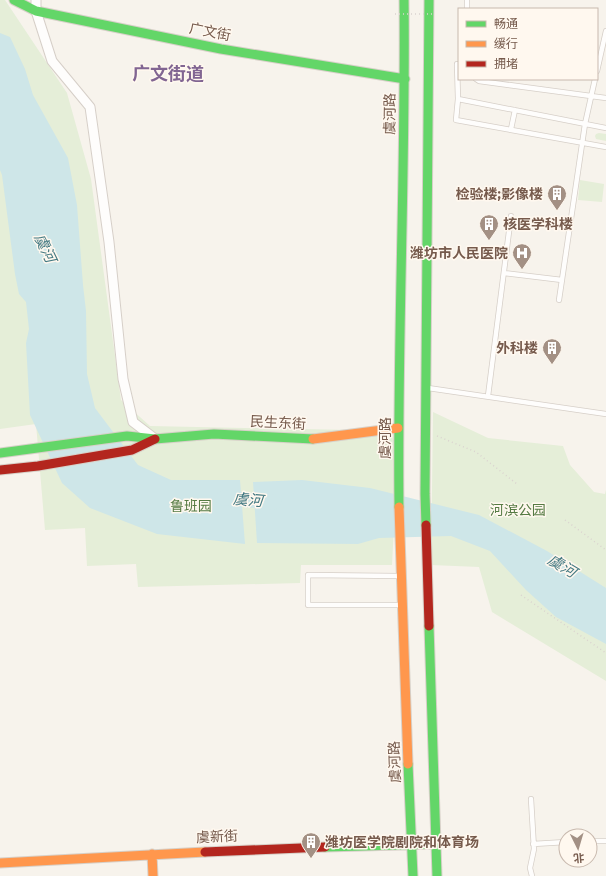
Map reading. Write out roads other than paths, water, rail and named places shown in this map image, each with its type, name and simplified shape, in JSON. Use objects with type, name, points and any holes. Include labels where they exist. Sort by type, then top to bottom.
[{"type":"main road","name":"广文街","points":[[14,0],[36,11],[222,49],[405,79]]},
{"type":"main road","name":"虞河路","points":[[404,0],[405,79],[398,428],[400,555],[413,876]]},
{"type":"main road","points":[[428,0],[424,494],[437,876]]},
{"type":"main road","name":"民生东街","points":[[0,453],[127,436],[155,439],[214,434],[310,439],[398,428]]},
{"type":"main road","name":"民生东街","points":[[0,470],[38,466],[132,450],[155,439]]},
{"type":"main road","name":"虞新街","points":[[0,863],[310,847],[436,844]]},
{"type":"main road","points":[[152,854],[153,876]]},
{"type":"street","points":[[36,0],[36,11],[52,60],[90,107],[109,242],[124,379],[133,422],[155,439]]},
{"type":"lane","points":[[598,67],[606,31]]},
{"type":"lane","points":[[457,64],[458,99],[456,120],[606,147]]},
{"type":"lane","points":[[478,80],[606,98]]},
{"type":"lane","points":[[559,300],[585,124],[595,80]]},
{"type":"lane","points":[[458,99],[606,128]]},
{"type":"lane","points":[[511,129],[515,110]]},
{"type":"lane","points":[[488,396],[511,216]]},
{"type":"lane","points":[[504,273],[562,280]]},
{"type":"lane","points":[[425,387],[606,414]]},
{"type":"lane","points":[[401,576],[308,576],[308,605],[402,605]]},
{"type":"lane","points":[[531,799],[534,849],[530,868],[532,876]]},
{"type":"lane","points":[[533,844],[558,842]]},
{"type":"water","points":[[0,33],[10,37],[25,69],[33,95],[68,158],[77,205],[86,311],[87,374],[95,408],[138,465],[171,480],[240,480],[245,544],[157,534],[90,508],[62,483],[30,415],[26,343],[29,329],[26,302],[19,294],[15,274],[2,175],[0,170]]},
{"type":"water","points":[[302,480],[370,488],[479,515],[547,551],[606,588],[606,644],[556,617],[526,590],[490,551],[451,536],[379,538],[358,544],[257,543],[253,482]]},
{"type":"waterway","name":"虞河","points":[[223,498],[274,502]]},
{"type":"place","name":"检验楼;影像楼","points":[[557,211]]},
{"type":"place","name":"核医学科楼","points":[[489,241]]},
{"type":"place","name":"潍坊市人民医院","points":[[522,270]]},
{"type":"place","name":"外科楼","points":[[552,365]]},
{"type":"place","name":"潍坊医学院剧院和体育场","points":[[311,859]]},
{"type":"district","name":"广文街道","points":[[168,74]]},
{"type":"park label","name":"鲁班园","points":[[191,506]]},
{"type":"park label","name":"河滨公园","points":[[518,510]]}]
